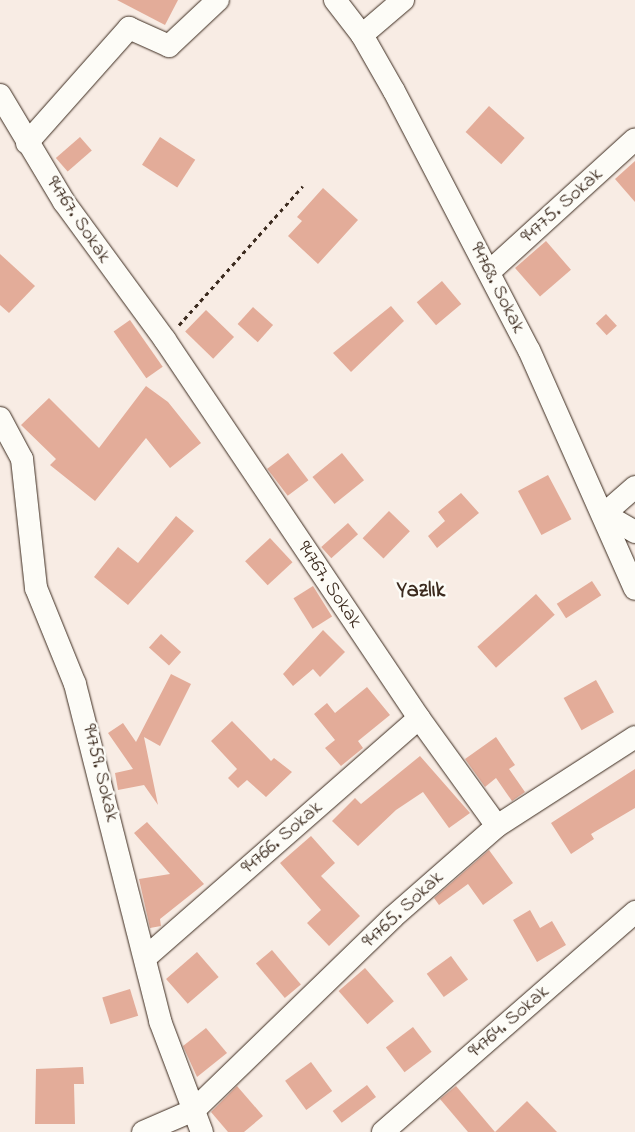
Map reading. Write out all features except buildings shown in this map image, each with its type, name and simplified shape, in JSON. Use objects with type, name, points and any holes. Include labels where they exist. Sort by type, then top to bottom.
[{"type":"street","points":[[27,143],[129,28],[169,46],[218,0]]},
{"type":"street","name":"94768. Sokak","points":[[335,0],[362,35],[489,272],[604,514],[635,588]]},
{"type":"street","points":[[362,35],[403,0]]},
{"type":"street","name":"94767. Sokak","points":[[0,95],[64,202],[165,340],[419,718],[498,826]]},
{"type":"street","name":"94775. Sokak","points":[[489,272],[635,139]]},
{"type":"street","name":"94759. Sokak","points":[[0,418],[22,459],[36,588],[84,714],[160,1021],[202,1132]]},
{"type":"street","points":[[635,487],[604,514],[635,532]]},
{"type":"street","name":"94766. Sokak","points":[[145,958],[419,718]]},
{"type":"street","name":"94765. Sokak","points":[[194,1110],[393,917],[498,826],[635,737]]},
{"type":"street","name":"94764. Sokak","points":[[383,1132],[635,912]]},
{"type":"street","points":[[143,1132],[194,1110]]},
{"type":"path","points":[[165,340],[303,186]]},
{"type":"district","name":"Yazlık","points":[[421,592]]}]
